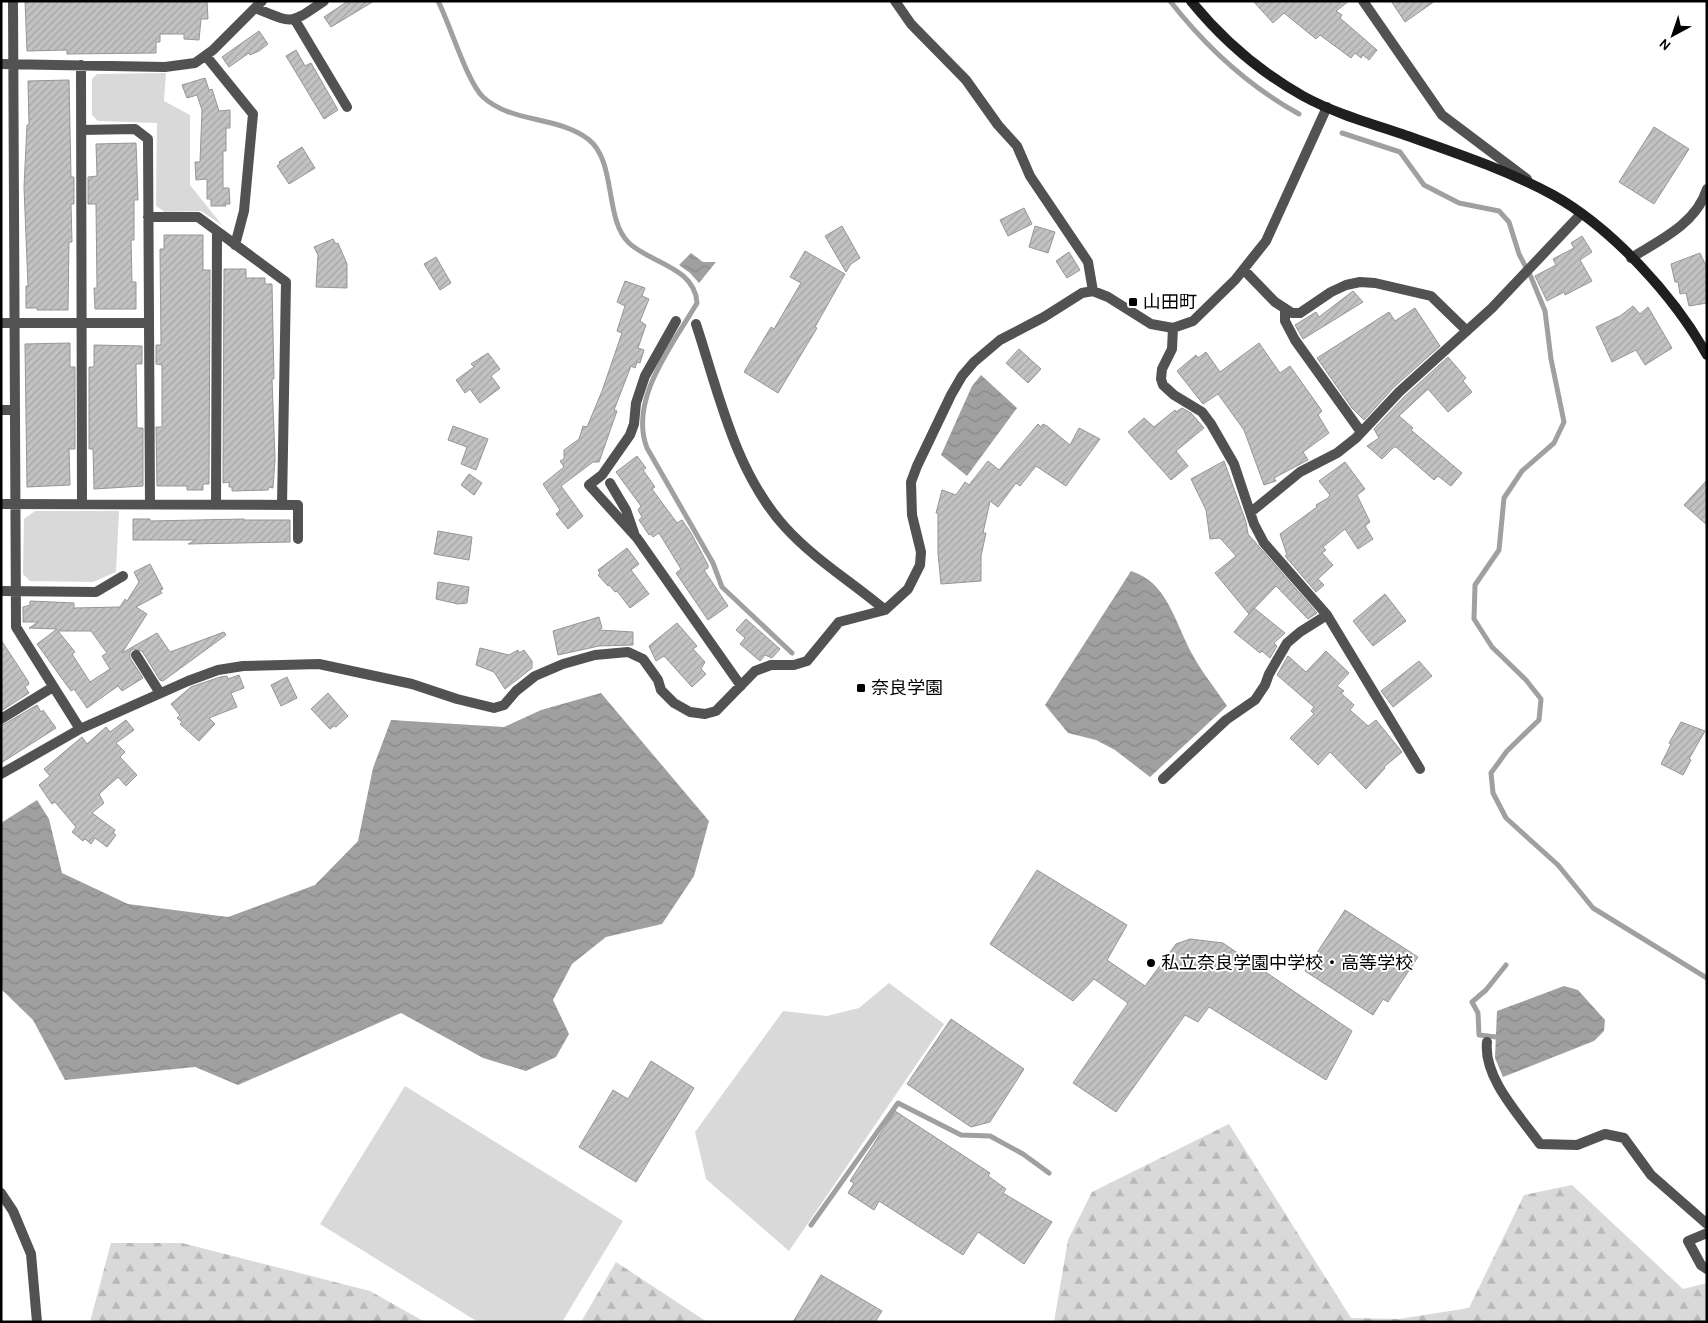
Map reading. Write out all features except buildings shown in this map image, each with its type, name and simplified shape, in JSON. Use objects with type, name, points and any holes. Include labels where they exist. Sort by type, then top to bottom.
[{"type":"main road","points":[[1191,1],[1228,42],[1277,81],[1327,107],[1458,153],[1535,186],[1581,214],[1632,258],[1678,312],[1707,355]]},
{"type":"street","points":[[13,1],[16,627],[80,729]]},
{"type":"street","points":[[1,64],[164,67],[195,63],[206,56],[259,5],[287,21],[295,20],[324,1]]},
{"type":"street","points":[[894,1],[911,24],[966,80],[998,125],[1017,146],[1030,176],[1088,262],[1094,291]]},
{"type":"street","points":[[1363,1],[1442,115],[1535,186]]},
{"type":"street","points":[[295,20],[347,107]]},
{"type":"street","points":[[206,56],[252,114],[244,211],[235,245]]},
{"type":"street","points":[[81,65],[82,504]]},
{"type":"street","points":[[1,774],[80,729],[160,693],[218,670],[288,663],[319,664],[412,684],[457,699],[494,708],[504,705],[516,691],[535,676],[563,664],[595,655],[628,652],[644,659],[668,698],[690,712],[706,714],[716,711],[755,671],[771,665],[794,665],[807,660],[839,622],[885,610],[908,589],[920,565],[918,538],[912,515],[911,482],[917,466],[962,376],[987,350],[1000,340],[1044,317],[1072,297],[1094,291],[1108,297],[1151,324],[1173,328],[1188,324],[1205,311],[1244,270],[1266,240],[1327,107]]},
{"type":"street","points":[[81,130],[135,129],[148,139],[150,504]]},
{"type":"street","points":[[1632,258],[1681,226],[1704,199],[1707,189]]},
{"type":"street","points":[[1251,512],[1300,472],[1338,454],[1399,392],[1468,331],[1581,214]]},
{"type":"street","points":[[148,217],[198,217],[286,282],[282,505]]},
{"type":"street","points":[[216,505],[217,232]]},
{"type":"street","points":[[1244,270],[1285,311],[1300,314],[1331,292],[1346,285],[1360,282],[1375,283],[1431,296],[1468,331]]},
{"type":"street","points":[[1285,311],[1284,322],[1295,340],[1321,380],[1361,432]]},
{"type":"street","points":[[676,321],[645,376],[636,403],[634,424],[630,434],[602,475],[589,485],[637,538],[741,686]]},
{"type":"street","points":[[1,324],[148,323]]},
{"type":"street","points":[[696,324],[738,452],[759,494],[787,529],[810,552],[885,610]]},
{"type":"street","points":[[1173,328],[1172,349],[1162,369],[1161,379],[1163,385],[1174,395],[1202,412],[1211,424],[1234,464],[1264,543],[1327,615],[1420,769]]},
{"type":"street","points":[[1,410],[15,410]]},
{"type":"street","points":[[610,483],[626,510],[637,538]]},
{"type":"street","points":[[1,504],[298,505],[298,539]]},
{"type":"street","points":[[1,591],[96,592],[123,576]]},
{"type":"street","points":[[1164,779],[1226,720],[1260,694],[1268,674],[1287,643],[1300,632],[1327,615]]},
{"type":"street","points":[[136,655],[160,693]]},
{"type":"street","points":[[1,719],[53,688]]},
{"type":"street","points":[[1487,1042],[1486,1055],[1496,1083],[1540,1144],[1577,1145],[1606,1134],[1624,1138],[1651,1175],[1707,1224]]},
{"type":"street","points":[[1,1192],[13,1211],[31,1254],[38,1322]]},
{"type":"street","points":[[1707,1233],[1688,1241],[1701,1265],[1707,1269]]},
{"type":"green space","points":[[166,73],[164,101],[190,115],[190,185],[222,225],[201,211],[165,212],[156,206],[157,123],[98,121],[92,115],[92,79],[97,74]]},
{"type":"green space","points":[[35,511],[119,511],[116,572],[93,582],[30,581],[23,574],[24,519]]},
{"type":"green space","points":[[889,983],[944,1024],[789,1251],[706,1179],[695,1132],[783,1011],[827,1016],[859,1008]]},
{"type":"green space","points":[[405,1086],[623,1221],[562,1322],[478,1322],[320,1224]]},
{"type":"green space","points":[[1229,1124],[1351,1318],[1399,1319],[1469,1308],[1524,1195],[1572,1185],[1683,1289],[1707,1283],[1707,1322],[1054,1322],[1068,1240],[1092,1192]]},
{"type":"green space","points":[[111,1243],[182,1243],[370,1291],[425,1322],[90,1322]]},
{"type":"green space","points":[[616,1262],[707,1322],[581,1322]]},
{"type":"water","points":[[691,253],[703,262],[716,262],[699,283],[679,265]]},
{"type":"water","points":[[981,375],[1017,408],[967,476],[941,455],[972,386]]},
{"type":"water","points":[[1131,571],[1143,576],[1162,594],[1195,659],[1227,706],[1150,777],[1115,750],[1096,740],[1068,733],[1045,705]]},
{"type":"water","points":[[601,693],[709,821],[694,876],[662,924],[606,937],[572,964],[553,1000],[569,1034],[556,1057],[526,1071],[483,1058],[401,1013],[238,1085],[195,1067],[65,1080],[33,1020],[1,989],[1,823],[37,800],[49,819],[62,873],[128,904],[228,917],[315,885],[358,841],[373,768],[391,720],[504,727],[541,710]]},
{"type":"water","points":[[1564,986],[1578,990],[1605,1020],[1604,1031],[1594,1041],[1503,1077],[1495,1058],[1497,1011]]},
{"type":"waterway","points":[[438,1],[471,79],[483,97],[507,111],[563,126],[588,139],[597,149],[603,161],[616,220],[621,233],[638,250],[680,273],[694,291],[697,303],[666,354],[648,391],[643,429],[647,448],[713,563],[722,587],[792,653]]},
{"type":"waterway","points":[[1170,1],[1213,50],[1262,91],[1299,114]]},
{"type":"waterway","points":[[1342,133],[1400,152],[1424,185],[1459,203],[1499,211],[1509,222],[1519,254],[1545,311],[1551,359],[1564,422],[1554,443],[1522,471],[1504,498],[1499,550],[1475,585],[1474,619],[1492,647],[1526,680],[1541,699],[1539,720],[1507,751],[1491,773],[1493,793],[1506,818],[1558,865],[1593,908],[1707,978]]},
{"type":"waterway","points":[[1496,1037],[1479,1035],[1478,1013],[1472,1002],[1486,990],[1506,965]]},
{"type":"waterway","points":[[811,1225],[898,1103],[961,1135],[990,1136],[1023,1154],[1049,1173]]},
{"type":"place","name":"山田町","points":[[1133,302]]},
{"type":"place","name":"奈良学園","points":[[861,688]]},
{"type":"place","name":"私立奈良学園中学校・高等学校","points":[[1151,963]]}]
